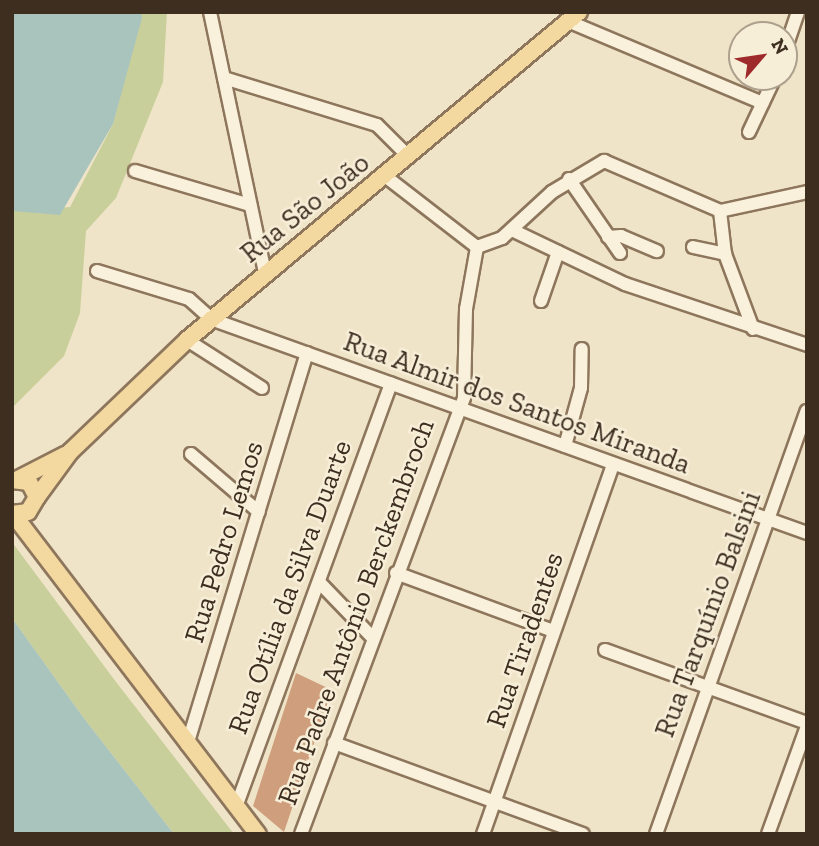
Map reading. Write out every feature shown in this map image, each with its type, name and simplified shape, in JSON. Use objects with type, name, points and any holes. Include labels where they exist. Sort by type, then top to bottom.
[{"type":"main road","name":"Rua São João","points":[[36,501],[70,452],[211,319],[575,17]]},
{"type":"main road","name":"Rua São João","points":[[15,479],[70,452]]},
{"type":"main road","points":[[15,479],[33,486],[39,550]]},
{"type":"main road","points":[[36,501],[12,514],[258,834]]},
{"type":"street","points":[[210,12],[265,274]]},
{"type":"street","points":[[575,17],[763,103]]},
{"type":"street","points":[[224,78],[377,125],[408,157]]},
{"type":"street","points":[[749,132],[769,91]]},
{"type":"street","points":[[385,176],[477,247],[512,230],[569,179],[609,160],[720,211],[807,192]]},
{"type":"street","points":[[135,172],[250,205]]},
{"type":"street","points":[[569,179],[620,253]]},
{"type":"street","points":[[720,211],[725,254],[753,329]]},
{"type":"street","points":[[512,230],[625,284],[807,345]]},
{"type":"street","points":[[608,237],[621,236],[657,251]]},
{"type":"street","name":"Rua Padre Antônio Berckembroch","points":[[301,834],[457,407],[467,387],[466,309],[477,247]]},
{"type":"street","points":[[694,262],[696,248],[725,254]]},
{"type":"street","points":[[541,301],[558,252]]},
{"type":"street","name":"Rua Almir dos Santos Miranda","points":[[97,271],[188,299],[211,319],[807,533]]},
{"type":"street","points":[[187,341],[262,388]]},
{"type":"street","points":[[565,446],[581,388],[582,349]]},
{"type":"street","name":"Rua Pedro Lemos","points":[[187,745],[307,353]]},
{"type":"street","name":"Rua Otília da Silva Duarte","points":[[236,807],[391,383]]},
{"type":"street","name":"Rua Tarquínio Balsini","points":[[656,834],[807,411]]},
{"type":"street","points":[[191,454],[259,512]]},
{"type":"street","name":"Rua Tiradentes","points":[[482,834],[613,464]]},
{"type":"street","points":[[396,573],[554,631]]},
{"type":"street","points":[[320,583],[373,638]]},
{"type":"street","points":[[605,650],[807,725],[768,834]]},
{"type":"street","points":[[334,743],[583,834]]},
{"type":"green space","points":[[141,12],[167,12],[163,82],[116,198],[86,231],[80,313],[64,356],[12,408],[12,211],[70,207],[113,124]]},
{"type":"green space","points":[[12,542],[234,834],[174,834],[83,717],[12,618]]},
{"type":"water","points":[[12,12],[141,12],[142,18],[113,124],[60,215],[12,211]]},
{"type":"water","points":[[12,618],[83,717],[174,834],[12,834]]},
{"type":"building","points":[[296,673],[332,690],[284,832],[253,806]]}]
